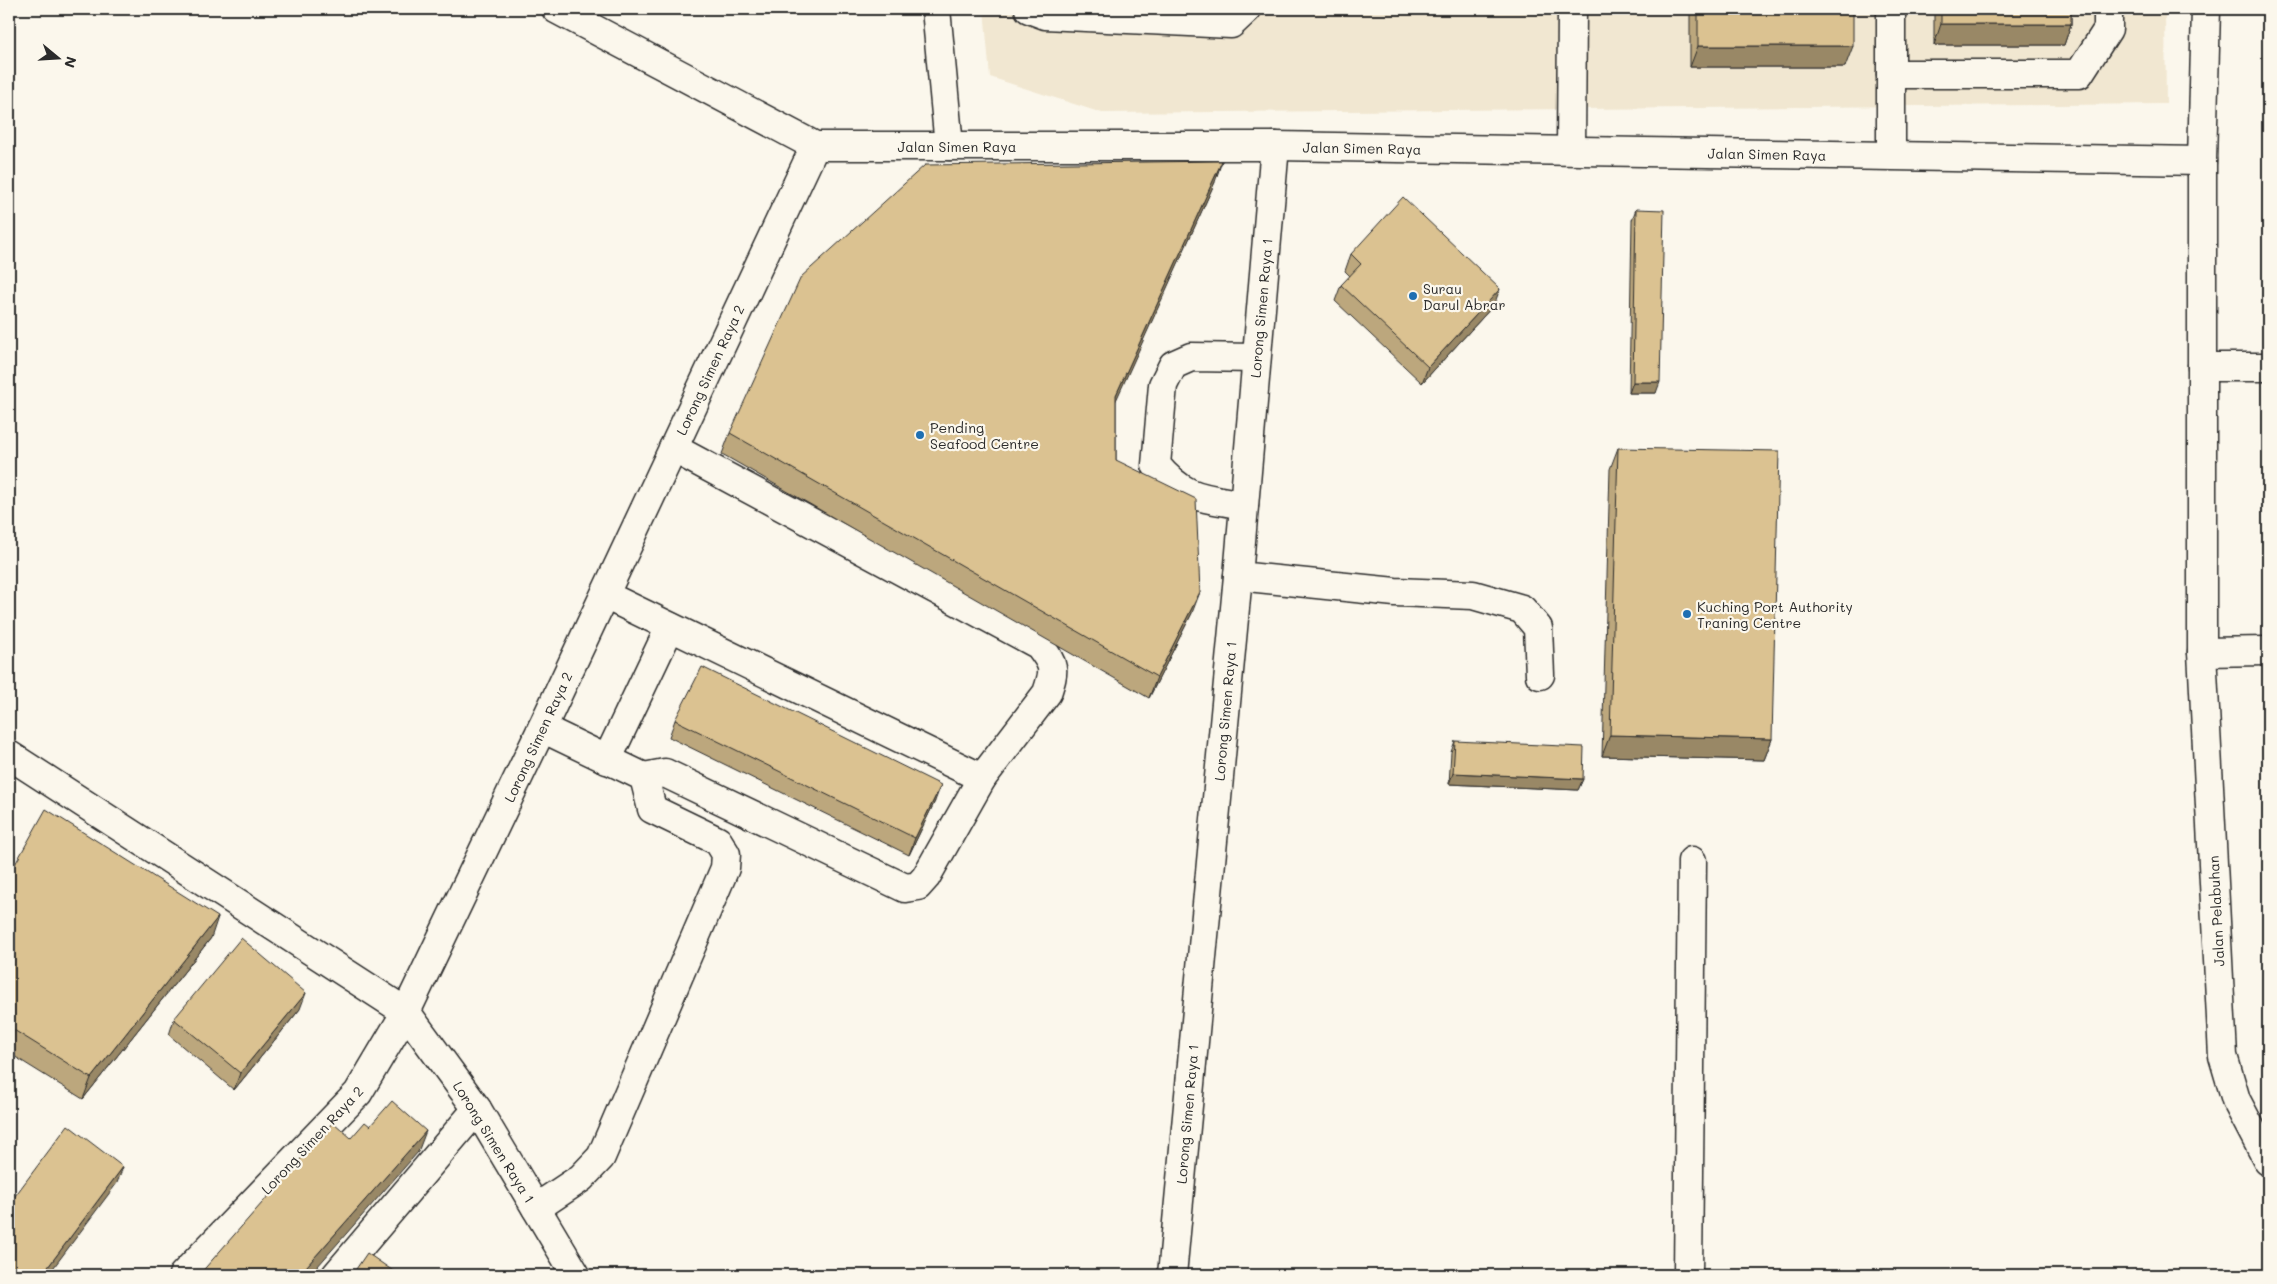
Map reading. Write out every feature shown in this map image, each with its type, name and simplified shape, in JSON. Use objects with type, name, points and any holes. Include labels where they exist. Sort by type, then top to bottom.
[{"type":"street","name":"Jalan Simen Raya","points":[[556,9],[815,146],[1275,146],[2202,160]]},
{"type":"street","points":[[936,9],[949,146]]},
{"type":"street","points":[[1029,9],[1045,15],[1230,24],[1247,9]]},
{"type":"street","points":[[1571,150],[1572,9]]},
{"type":"street","points":[[1891,9],[1891,156]]},
{"type":"street","points":[[1891,74],[2078,74],[2108,29],[2108,9]]},
{"type":"street","name":"Jalan Pelabuhan","points":[[2206,9],[2202,160],[2202,652],[2223,1056],[2236,1100],[2268,1161]]},
{"type":"street","name":"Lorong Simen Raya 2","points":[[183,1275],[358,1093],[406,1012],[605,595],[815,146]]},
{"type":"street","name":"Lorong Simen Raya 1","points":[[1172,1275],[1238,576],[1275,146]]},
{"type":"street","points":[[1244,505],[1190,495],[1169,480],[1156,465],[1163,385],[1173,365],[1191,357],[1256,358]]},
{"type":"street","points":[[2202,367],[2268,367]]},
{"type":"street","points":[[542,728],[644,777],[665,773],[905,888],[918,886],[926,876],[982,778],[1046,693],[1052,678],[1052,662],[1040,646],[673,448]]},
{"type":"street","points":[[1238,576],[1395,592],[1473,595],[1522,609],[1538,628],[1540,675]]},
{"type":"street","points":[[605,595],[982,778]]},
{"type":"street","points":[[607,760],[670,627]]},
{"type":"street","points":[[2202,652],[2268,651]]},
{"type":"street","points":[[12,763],[406,1012]]},
{"type":"street","points":[[536,1208],[581,1178],[601,1157],[725,868],[726,854],[718,841],[652,809],[644,777]]},
{"type":"street","points":[[1688,1275],[1692,861]]},
{"type":"street","name":"Lorong Simen Raya 1","points":[[406,1012],[477,1109],[576,1275]]},
{"type":"street","points":[[336,1275],[477,1109]]},
{"type":"shaded area","points":[[984,9],[2165,9],[2166,104],[1102,113],[990,77]]},
{"type":"building","points":[[1698,9],[1853,9],[1853,46],[1698,46]]},
{"type":"building","points":[[1941,9],[2071,9],[2071,24],[1941,24]]},
{"type":"building","name":"Pending Seafood Centre","points":[[1222,161],[1116,395],[1116,460],[1196,499],[1200,592],[1157,677],[730,433],[801,277],[925,165]]},
{"type":"building","name":"Surau Darul Abrar","points":[[1403,197],[1500,289],[1428,367],[1341,285],[1361,264],[1351,254]]},
{"type":"building","points":[[1636,209],[1664,210],[1660,382],[1633,382]]},
{"type":"building","name":"Kuching Port Authority Traning Centre","points":[[1618,448],[1779,451],[1772,739],[1610,735]]},
{"type":"building","points":[[702,667],[941,785],[915,838],[675,720]]},
{"type":"building","points":[[1455,741],[1584,747],[1583,779],[1453,773]]},
{"type":"building","points":[[46,809],[218,917],[91,1078],[9,1027],[9,875]]},
{"type":"building","points":[[241,938],[306,993],[240,1073],[174,1019]]},
{"type":"building","points":[[392,1101],[426,1131],[299,1275],[199,1275],[333,1122],[351,1138],[365,1122],[370,1126]]},
{"type":"building","points":[[68,1125],[123,1167],[42,1275],[9,1275],[9,1204]]},
{"type":"building","points":[[367,1253],[399,1275],[352,1275]]},
{"type":"place","name":"Surau Darul Abrar","points":[[1413,296]]},
{"type":"place","name":"Pending Seafood Centre","points":[[920,435]]},
{"type":"place","name":"Kuching Port Authority Traning Centre","points":[[1687,614]]}]
